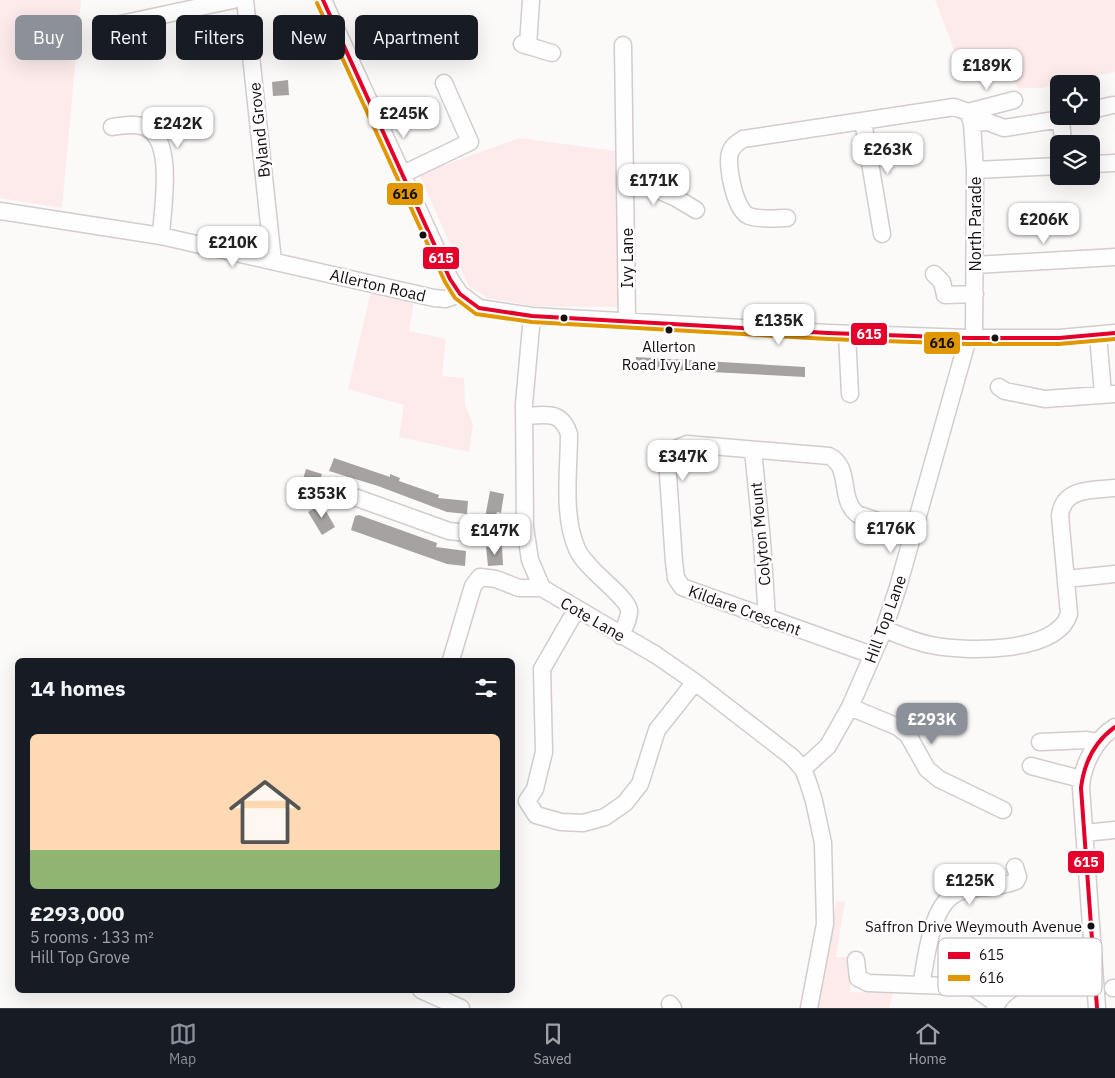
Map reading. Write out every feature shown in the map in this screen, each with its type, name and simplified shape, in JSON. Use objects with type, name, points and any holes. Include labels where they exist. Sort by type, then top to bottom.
[{"type":"street","points":[[163,15],[233,0]]},
{"type":"street","name":"Byland Grove","points":[[245,0],[272,261]]},
{"type":"street","points":[[323,0],[450,280],[460,294],[479,308],[532,316],[847,334],[971,338],[1059,338],[1115,334]]},
{"type":"street","points":[[530,0],[525,45],[552,53]]},
{"type":"street","name":"Ivy Lane","points":[[623,45],[627,321]]},
{"type":"street","points":[[403,174],[470,142],[444,83]]},
{"type":"street","points":[[970,117],[1014,100]]},
{"type":"street","points":[[1100,108],[1113,104]]},
{"type":"street","points":[[787,218],[748,216],[738,208],[734,199],[729,154],[735,144],[742,139],[954,107],[970,117],[1004,128],[1050,120]]},
{"type":"street","name":"North Parade","points":[[970,117],[975,170],[975,265],[971,338]]},
{"type":"street","points":[[864,121],[882,234]]},
{"type":"street","points":[[112,127],[131,124],[146,128],[157,136],[165,163],[161,236]]},
{"type":"street","points":[[1100,164],[1115,163]]},
{"type":"street","points":[[975,170],[1050,166]]},
{"type":"street","points":[[626,176],[676,198],[696,210]]},
{"type":"street","name":"Allerton Road","points":[[0,210],[161,236],[434,298],[446,299],[460,294]]},
{"type":"street","points":[[975,265],[1115,257]]},
{"type":"street","points":[[934,274],[942,282],[945,294],[974,294]]},
{"type":"street","name":"Cote Lane","points":[[532,316],[524,416],[526,527],[530,560],[542,588],[695,682],[792,757],[803,769],[814,800],[823,843],[825,924],[809,1008]]},
{"type":"street","points":[[847,334],[850,394]]},
{"type":"street","points":[[999,387],[1005,391],[1045,399],[1109,394],[1098,335]]},
{"type":"street","name":"Hill Top Lane","points":[[803,769],[828,746],[850,707],[884,629],[971,338]]},
{"type":"street","points":[[524,416],[548,415],[561,418],[566,425],[569,434],[570,531],[577,551],[586,564],[627,603],[630,612],[621,636]]},
{"type":"street","name":"Kildare Crescent","points":[[872,655],[685,589],[677,582],[666,466],[669,455],[678,447],[687,444],[824,455],[833,458],[842,468],[847,501],[856,514],[913,533]]},
{"type":"street","name":"Colyton Mount","points":[[753,450],[767,619]]},
{"type":"street","points":[[884,629],[929,645],[977,650],[1020,645],[1052,635],[1065,624],[1069,614],[1060,516],[1062,506],[1068,498],[1078,492],[1115,488]]},
{"type":"street","points":[[335,490],[449,531],[468,533],[526,527]]},
{"type":"street","points":[[1066,579],[1115,574]]},
{"type":"street","points":[[452,658],[473,586],[480,578],[496,578],[519,588],[542,588]]},
{"type":"street","points":[[576,610],[542,669],[544,752],[535,789],[527,801],[536,815],[561,822],[583,823],[605,817],[625,803],[640,784],[657,730],[695,682]]},
{"type":"street","points":[[850,707],[898,727],[908,735],[927,769],[939,779],[1003,810]]},
{"type":"street","points":[[1092,938],[1081,779],[1098,742],[1115,728]]},
{"type":"street","points":[[1040,742],[1086,740],[1098,742]]},
{"type":"street","points":[[1031,766],[1081,779]]},
{"type":"street","points":[[1084,833],[1115,830]]},
{"type":"street","points":[[921,985],[940,908],[958,892],[999,886],[1016,881],[1018,876],[1015,867]]},
{"type":"street","points":[[856,960],[858,978],[868,983],[938,986]]},
{"type":"street","points":[[427,993],[458,1008]]},
{"type":"street","points":[[983,996],[996,1006],[1005,996]]},
{"type":"shaded area","points":[[0,0],[81,0],[80,15],[15,15],[15,60],[76,60],[62,208],[0,198]]},
{"type":"shaded area","points":[[935,0],[1115,0],[1115,72],[1100,75],[1050,75],[1050,86],[1042,88],[1018,88],[1009,72],[966,81]]},
{"type":"shaded area","points":[[520,138],[622,152],[623,307],[531,306],[489,298],[469,287],[419,174]]},
{"type":"shaded area","points":[[371,291],[414,301],[409,331],[446,339],[442,376],[464,378],[465,405],[473,425],[469,452],[399,437],[404,405],[348,389]]},
{"type":"shaded area","points":[[845,901],[836,957],[852,957],[850,992],[893,993],[889,1008],[816,1008],[836,902]]},
{"type":"building","points":[[288,80],[289,95],[273,96],[272,82]]},
{"type":"building","points":[[636,357],[805,367],[805,377],[635,368]]},
{"type":"building","points":[[334,458],[390,477],[390,474],[400,478],[399,481],[439,495],[438,498],[468,501],[467,514],[447,512],[378,486],[329,471]]},
{"type":"building","points":[[306,469],[322,474],[315,494],[300,489]]},
{"type":"building","points":[[490,491],[504,494],[501,513],[497,512],[495,519],[485,518]]},
{"type":"building","points":[[322,504],[335,527],[322,535],[308,512]]},
{"type":"building","points":[[359,515],[437,543],[436,547],[466,551],[465,566],[447,564],[351,530],[355,516]]},
{"type":"building","points":[[502,546],[503,565],[488,566],[486,547]]},
{"type":"transit line","name":"615","points":[[323,0],[450,279],[460,294],[479,308],[532,316],[828,333],[968,338],[1059,338],[1115,333]]},
{"type":"transit line","name":"616","points":[[317,3],[445,282],[455,298],[476,314],[532,322],[828,339],[968,344],[1059,344],[1115,339]]},
{"type":"transit line","name":"615","points":[[1092,938],[1081,788],[1082,779],[1091,754],[1101,739],[1115,727]]},
{"type":"transit line","name":"615","points":[[1096,996],[1097,1008]]},
{"type":"place","name":"Allerton Road Ivy Lane","points":[[669,330]]},
{"type":"place","name":"Saffron Drive Weymouth Avenue","points":[[1091,926]]}]
